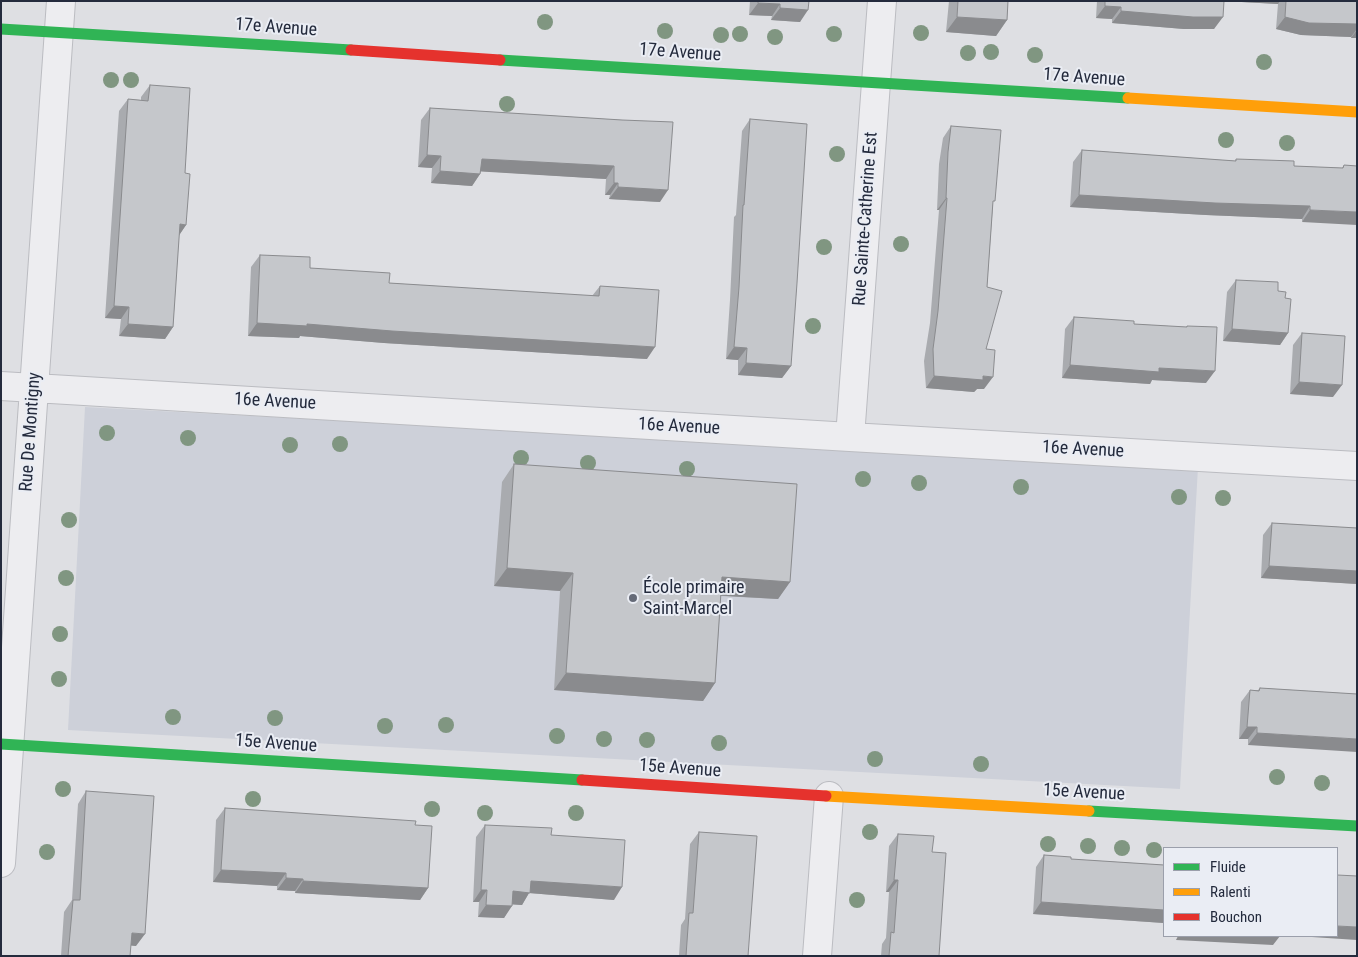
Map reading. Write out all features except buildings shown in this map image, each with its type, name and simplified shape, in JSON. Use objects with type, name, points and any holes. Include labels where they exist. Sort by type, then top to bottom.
[{"type":"street","name":"Rue De Montigny","points":[[1,863],[5,744],[35,388],[61,1]]},
{"type":"street","name":"Rue Sainte-Catherine Est","points":[[850,437],[882,1]]},
{"type":"street","name":"17e Avenue","points":[[1,28],[1357,112]]},
{"type":"street","name":"16e Avenue","points":[[1,386],[1357,466]]},
{"type":"street","name":"15e Avenue","points":[[5,744],[829,796],[1357,826]]},
{"type":"street","points":[[818,956],[829,796]]},
{"type":"shaded area","name":"École primaire Saint-Marcel","points":[[85,407],[1198,467],[1180,789],[68,730]]},
{"type":"traffic: fast","points":[[1,29],[351,50]]},
{"type":"traffic: fast","points":[[500,60],[1128,98]]},
{"type":"traffic: fast","points":[[1,744],[582,780]]},
{"type":"traffic: fast","points":[[1089,811],[1357,826]]},
{"type":"traffic: slow","points":[[1128,98],[1357,112]]},
{"type":"traffic: slow","points":[[826,796],[1089,811]]},
{"type":"traffic: jam","points":[[351,50],[500,60]]},
{"type":"traffic: jam","points":[[582,780],[826,796]]},
{"type":"place","name":"École primaire Saint-Marcel","points":[[633,598]]}]
